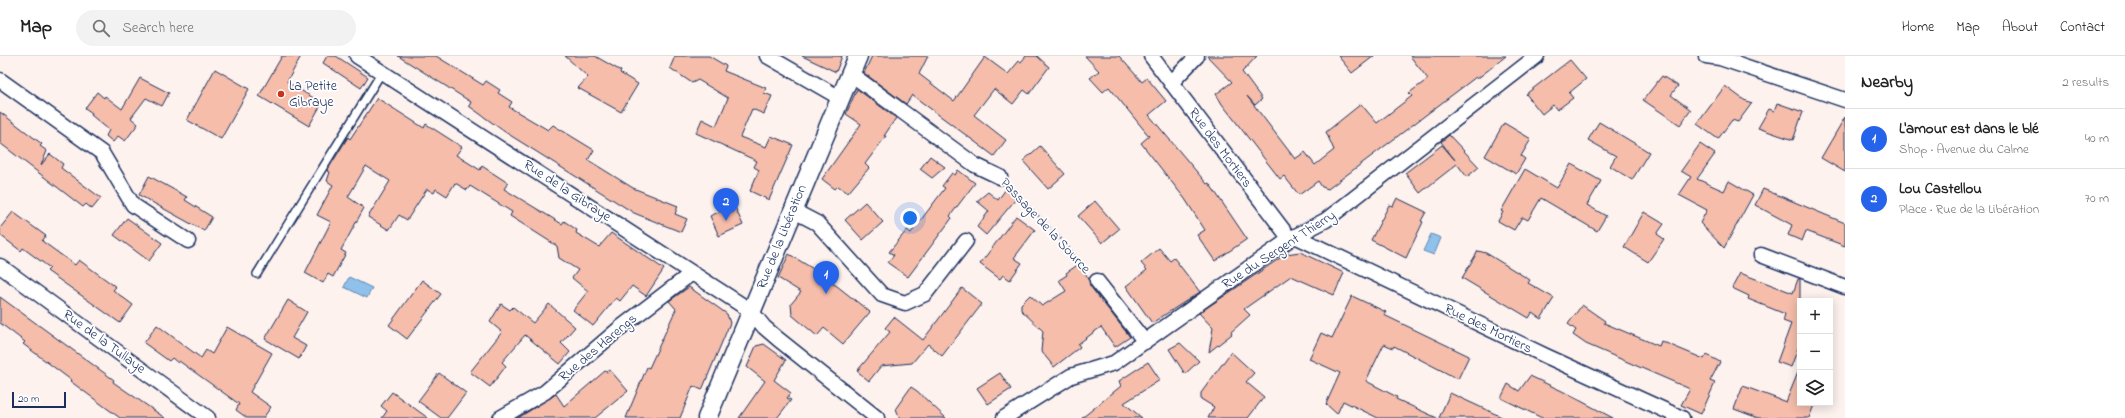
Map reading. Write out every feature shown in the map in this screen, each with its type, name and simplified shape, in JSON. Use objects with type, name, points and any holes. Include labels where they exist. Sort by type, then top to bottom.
[{"type":"street","name":"Rue de la Gibraye","points":[[357,56],[652,245],[692,273],[752,311]]},
{"type":"street","points":[[767,56],[840,98]]},
{"type":"street","name":"Rue de la Libération","points":[[707,418],[792,210],[858,56]]},
{"type":"street","name":"Rue des Mortiers","points":[[1151,56],[1292,238],[1682,418]]},
{"type":"street","points":[[1171,83],[1197,56]]},
{"type":"street","name":"Rue du Sergent Thierry","points":[[1004,418],[1071,376],[1114,363],[1292,238],[1326,220],[1537,56]]},
{"type":"street","points":[[1706,56],[1720,58],[1845,100]]},
{"type":"street","name":"Passage de la Source","points":[[851,74],[975,165],[1000,177]]},
{"type":"street","points":[[0,80],[102,153],[133,205],[188,241]]},
{"type":"street","points":[[792,210],[817,223],[882,295],[905,303],[925,294],[966,241]]},
{"type":"street","points":[[1761,255],[1845,287]]},
{"type":"street","name":"Rue de la Tullaye","points":[[0,266],[208,418]]},
{"type":"street","name":"Rue des Harengs","points":[[500,418],[545,392],[620,328],[692,273]]},
{"type":"street","name":"Passage de la Source","points":[[1097,281],[1145,342]]},
{"type":"street","points":[[752,311],[764,327],[876,418]]},
{"type":"lane","points":[[257,274],[382,72]]},
{"type":"path","name":"Passage de la Source","points":[[1000,177],[1063,241],[1097,281]]},
{"type":"water","points":[[1431,234],[1441,238],[1434,255],[1423,251]]},
{"type":"water","points":[[349,277],[372,288],[367,298],[344,287]]},
{"type":"building","name":"La Petite Gibraye","points":[[282,56],[301,56],[287,82],[322,103],[309,126],[259,96]]},
{"type":"building","points":[[327,56],[336,56],[368,77],[361,88],[323,63]]},
{"type":"building","points":[[398,56],[436,56],[483,85],[486,81],[500,90],[498,93],[512,102],[509,107],[548,130],[553,125],[594,150],[588,160],[633,188],[678,206],[675,214],[687,219],[681,232],[634,213],[505,132],[469,106],[471,102]]},
{"type":"building","points":[[565,56],[595,56],[621,71],[620,73],[638,84],[621,112],[578,88],[588,77]]},
{"type":"building","points":[[675,56],[709,56],[726,66],[724,71],[766,88],[764,93],[772,96],[764,114],[752,109],[740,137],[766,147],[771,136],[793,145],[769,200],[750,191],[759,170],[754,167],[757,161],[696,133],[702,119],[716,126],[728,98],[698,80],[692,83],[670,68]]},
{"type":"building","points":[[802,56],[842,56],[836,72]]},
{"type":"building","points":[[872,56],[928,56],[919,74],[954,101],[985,57],[1008,74],[1019,61],[1021,62],[1026,56],[1037,56],[1049,67],[1029,94],[1024,90],[1013,104],[994,89],[974,115],[1006,140],[994,156],[912,95],[906,104],[864,73]]},
{"type":"building","points":[[1085,56],[1119,56],[1142,82],[1147,78],[1166,101],[1149,115],[1207,184],[1209,183],[1247,239],[1215,261],[1197,235],[1205,230],[1185,199],[1141,143],[1149,136],[1109,87],[1103,92],[1090,78],[1099,71]]},
{"type":"building","points":[[1207,56],[1257,56],[1242,72],[1262,99],[1255,105],[1247,96],[1295,159],[1305,152],[1315,165],[1334,150],[1326,132],[1361,104],[1377,123],[1412,96],[1409,93],[1428,79],[1410,56],[1506,56],[1328,189],[1322,187],[1318,181],[1299,195],[1284,176],[1280,179],[1222,104],[1216,94],[1232,82]]},
{"type":"building","points":[[1338,56],[1374,56],[1352,73]]},
{"type":"building","points":[[1570,60],[1586,79],[1569,93],[1573,98],[1557,110],[1553,105],[1542,114],[1526,94]]},
{"type":"building","points":[[215,69],[249,89],[221,139],[187,120]]},
{"type":"building","points":[[1662,76],[1678,86],[1671,95],[1691,110],[1680,125],[1643,100]]},
{"type":"building","points":[[140,78],[169,93],[162,106],[146,98],[131,118],[138,124],[125,141],[118,136],[113,142],[106,136],[109,130],[85,108],[97,92],[122,109]]},
{"type":"building","points":[[1725,86],[1744,100],[1752,103],[1738,122],[1732,120],[1718,139],[1697,124]]},
{"type":"building","points":[[857,89],[896,118],[884,136],[886,136],[865,164],[869,168],[848,193],[838,186],[835,189],[822,179],[861,124],[846,114]]},
{"type":"building","points":[[377,98],[424,128],[426,124],[462,147],[456,155],[480,170],[482,166],[508,183],[504,189],[562,224],[564,221],[577,230],[576,233],[599,247],[611,233],[664,269],[646,296],[632,286],[620,301],[616,298],[593,326],[573,310],[588,291],[572,278],[578,270],[559,258],[557,246],[510,216],[512,212],[470,186],[467,190],[455,183],[447,196],[436,189],[434,193],[427,189],[407,220],[399,215],[389,230],[368,217],[390,181],[366,166],[348,197],[364,208],[341,250],[346,253],[333,277],[328,274],[323,283],[305,273],[331,222],[317,215],[333,185],[327,181],[330,172],[327,171],[348,137],[350,139]]},
{"type":"building","points":[[1777,103],[1803,112],[1793,140],[1758,128],[1769,109],[1774,111]]},
{"type":"building","points":[[0,112],[42,144],[40,146],[47,151],[41,165],[50,154],[63,164],[61,168],[101,198],[92,209],[86,204],[83,207],[0,143]]},
{"type":"building","points":[[1845,117],[1845,172],[1821,158]]},
{"type":"building","points":[[1599,122],[1649,152],[1632,180],[1610,166],[1616,156],[1588,140]]},
{"type":"building","points":[[1504,123],[1531,139],[1521,156],[1525,159],[1516,174],[1485,156]]},
{"type":"building","points":[[1449,135],[1479,167],[1467,177],[1457,164],[1420,193],[1405,173],[1442,145],[1455,160],[1441,142]]},
{"type":"building","points":[[1700,144],[1715,154],[1697,179],[1724,191],[1729,181],[1753,195],[1724,248],[1700,223],[1707,210],[1679,195],[1691,177],[1681,171]]},
{"type":"building","points":[[1040,146],[1065,174],[1048,189],[1023,161]]},
{"type":"building","points":[[930,156],[945,167],[932,178],[920,169]]},
{"type":"building","points":[[1571,164],[1601,181],[1587,205],[1606,216],[1597,231],[1541,198],[1528,220],[1522,217],[1514,230],[1498,221],[1503,212],[1501,211],[1525,169],[1557,188]]},
{"type":"building","points":[[958,170],[975,183],[950,216],[952,218],[908,277],[888,263],[894,255],[889,252],[907,230],[911,233],[945,188],[942,186],[952,173],[955,175]]},
{"type":"building","points":[[149,176],[187,197],[185,200],[212,217],[204,231],[139,195]]},
{"type":"building","points":[[1006,189],[1016,199],[986,235],[977,227],[989,211],[977,201],[988,192],[998,200]]},
{"type":"building","points":[[1763,189],[1845,223],[1845,246],[1806,231],[1802,241],[1788,235],[1792,225],[1755,205]]},
{"type":"building","points":[[1397,198],[1426,212],[1421,221],[1423,222],[1406,258],[1371,240],[1389,205],[1393,206]]},
{"type":"building","points":[[1095,201],[1119,229],[1102,243],[1078,216]]},
{"type":"building","points":[[865,202],[883,222],[863,240],[845,220]]},
{"type":"building","points":[[734,205],[743,225],[719,236],[710,216]]},
{"type":"building","points":[[13,212],[46,236],[42,241],[75,265],[79,260],[116,287],[113,290],[133,305],[120,323],[47,271],[50,268],[23,248],[21,251],[0,235],[0,228]]},
{"type":"building","points":[[1644,212],[1664,224],[1657,234],[1664,239],[1648,262],[1624,247]]},
{"type":"building","points":[[1016,216],[1035,230],[1014,258],[1022,263],[1010,280],[1003,275],[1000,279],[980,264]]},
{"type":"building","points":[[127,218],[162,243],[149,261],[114,235]]},
{"type":"building","points":[[1159,248],[1170,261],[1174,258],[1200,292],[1152,323],[1126,286],[1147,270],[1141,263]]},
{"type":"building","points":[[1478,251],[1486,253],[1530,280],[1528,283],[1554,298],[1541,319],[1532,313],[1529,318],[1462,278]]},
{"type":"building","points":[[1300,252],[1344,273],[1334,295],[1291,276],[1244,309],[1250,315],[1231,332],[1232,334],[1209,352],[1213,328],[1199,313],[1286,254]]},
{"type":"building","points":[[789,254],[823,275],[822,277],[837,286],[870,312],[843,344],[824,328],[817,336],[792,315],[791,304],[801,292],[778,278]]},
{"type":"building","points":[[1079,264],[1089,279],[1090,286],[1130,337],[1115,347],[1101,327],[1078,344],[1080,347],[1054,367],[1041,351],[1043,331],[1021,310],[1021,304],[1030,295],[1042,306],[1066,291],[1059,280]]},
{"type":"building","points":[[1740,273],[1793,293],[1798,279],[1800,279],[1800,298],[1797,298],[1797,351],[1791,367],[1777,362],[1791,324],[1783,321],[1785,314],[1748,299],[1749,296],[1732,288]]},
{"type":"building","points":[[422,280],[441,294],[407,339],[389,325]]},
{"type":"building","points":[[689,287],[727,314],[730,323],[702,390],[693,386],[680,418],[626,418],[647,367],[649,368],[676,309],[669,301]]},
{"type":"building","points":[[962,288],[982,304],[942,356],[928,344],[912,363],[881,366],[869,381],[857,371],[890,332],[885,328],[894,317],[923,340]]},
{"type":"building","points":[[1352,296],[1386,312],[1384,315],[1469,356],[1458,379],[1394,346],[1393,348],[1384,344],[1366,381],[1397,397],[1396,399],[1437,418],[1378,418],[1343,401],[1337,414],[1326,404],[1340,373],[1309,359],[1321,333],[1332,338]]},
{"type":"building","points":[[0,297],[114,380],[113,382],[165,418],[120,418],[23,344],[25,342],[0,323]]},
{"type":"building","points":[[288,300],[307,312],[292,338],[306,346],[299,359],[265,339]]},
{"type":"building","points":[[501,304],[510,310],[513,307],[533,323],[549,304],[575,327],[561,343],[570,352],[560,364],[525,335],[502,362],[506,366],[490,387],[470,372],[502,332],[490,322]]},
{"type":"building","points":[[1582,305],[1605,321],[1604,323],[1659,346],[1661,341],[1704,359],[1707,355],[1720,362],[1710,381],[1715,383],[1701,414],[1681,405],[1690,389],[1586,344],[1573,335],[1576,330],[1568,324]]},
{"type":"building","points":[[157,325],[201,358],[206,350],[212,354],[227,327],[272,353],[250,392],[271,407],[263,418],[247,418],[236,410],[239,404],[179,361],[178,363],[172,358],[169,361],[144,343]]},
{"type":"building","points":[[1180,343],[1199,361],[1185,374],[1169,349]]},
{"type":"building","points":[[764,344],[786,360],[774,380],[791,393],[787,398],[791,400],[777,418],[739,418],[765,381],[747,367],[756,346]]},
{"type":"building","points":[[1231,352],[1254,373],[1246,382],[1264,397],[1248,418],[1208,418],[1214,407],[1201,399],[1201,393]]},
{"type":"building","points":[[1148,362],[1160,380],[1124,403],[1142,418],[1082,418],[1121,386],[1119,381]]},
{"type":"building","points":[[610,370],[628,391],[595,418],[518,418],[556,394],[564,406],[605,371],[607,372]]},
{"type":"building","points":[[439,373],[466,393],[447,418],[441,418],[418,401]]},
{"type":"building","points":[[1000,373],[1011,389],[988,404],[977,388]]},
{"type":"building","points":[[1797,375],[1797,406],[1814,406],[1809,418],[1758,418],[1734,409],[1743,386],[1786,402]]},
{"type":"building","points":[[1530,376],[1613,418],[1542,418],[1501,398],[1508,384],[1519,391]]},
{"type":"building","points":[[911,387],[946,418],[899,418],[896,408]]},
{"type":"building","points":[[392,392],[428,418],[382,418],[387,411],[381,406]]},
{"type":"building","points":[[1450,393],[1504,418],[1439,418]]},
{"type":"place","name":"La Petite Gibraye","points":[[281,94]]},
{"type":"place","name":"Lou Castellou","points":[[726,221]]},
{"type":"place","name":"L'amour est dans le blé","points":[[826,294]]}]
